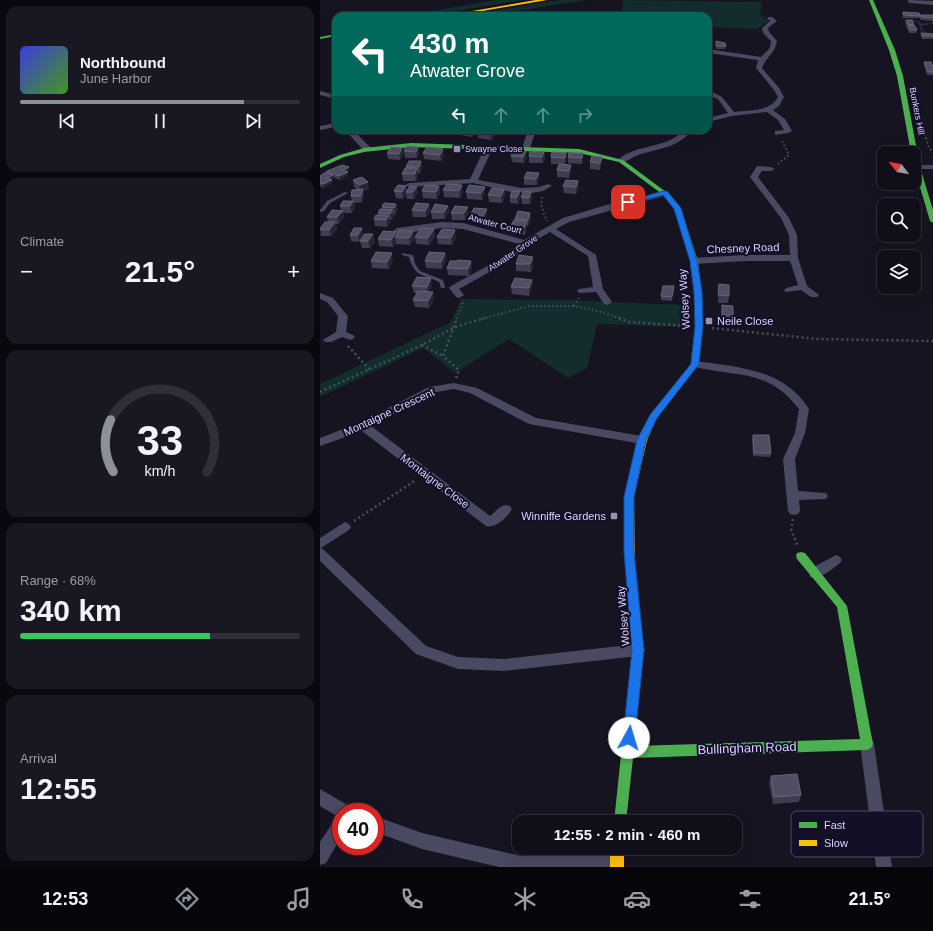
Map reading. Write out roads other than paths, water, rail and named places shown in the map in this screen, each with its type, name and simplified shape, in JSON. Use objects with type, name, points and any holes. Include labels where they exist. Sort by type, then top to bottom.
[{"type":"main road","points":[[470,12],[545,0]]},
{"type":"main road","name":"Bunkers Hill","points":[[873,4],[892,50],[900,76],[913,146]]},
{"type":"main road","points":[[320,38],[332,36]]},
{"type":"main road","name":"Wolsey Way","points":[[320,166],[344,154],[388,145],[526,148],[579,151],[621,161],[664,193],[678,208],[694,261],[698,292],[699,326],[695,364],[653,417],[642,440],[629,497],[629,552],[638,650],[621,815]]},
{"type":"main road","name":"Bunkers Hill","points":[[921,180],[933,221]]},
{"type":"main road","points":[[801,556],[842,606],[867,744]]},
{"type":"main road","name":"Bullingham Road","points":[[627,752],[867,744]]},
{"type":"street","points":[[910,1],[933,3]]},
{"type":"street","points":[[712,119],[732,114],[768,110],[777,104],[781,97],[778,89],[763,76],[760,68],[762,59],[773,48],[774,41],[766,33],[765,28],[772,19],[783,21]]},
{"type":"street","points":[[712,49],[762,59]]},
{"type":"street","points":[[320,93],[332,96]]},
{"type":"street","points":[[712,94],[720,98],[732,114]]},
{"type":"street","points":[[768,110],[782,118],[788,131]]},
{"type":"street","points":[[320,128],[332,126]]},
{"type":"street","points":[[778,133],[788,131],[797,134]]},
{"type":"street","points":[[353,134],[367,149]]},
{"type":"street","points":[[526,148],[531,134]]},
{"type":"street","points":[[621,161],[634,154],[664,146],[680,139],[684,134]]},
{"type":"street","points":[[473,181],[488,147]]},
{"type":"street","name":"Chesney Road","points":[[771,169],[756,165],[754,177],[785,218],[793,235],[794,258],[803,287]]},
{"type":"street","points":[[921,167],[933,167]]},
{"type":"street","points":[[409,185],[427,181],[473,181],[510,189],[544,191]]},
{"type":"street","name":"Atwater Grove","points":[[443,287],[457,292],[501,262],[525,243],[566,220],[616,204],[664,193]]},
{"type":"street","name":"Atwater Court","points":[[397,231],[412,225],[463,226],[525,243]]},
{"type":"street","points":[[551,228],[592,255],[598,289],[607,302]]},
{"type":"street","name":"Chesney Road","points":[[694,261],[745,258],[794,258]]},
{"type":"street","points":[[789,290],[803,287],[814,295]]},
{"type":"street","points":[[582,291],[598,289]]},
{"type":"street","points":[[320,296],[330,300],[343,316],[345,336],[328,340]]},
{"type":"street","points":[[695,364],[758,373],[780,383],[796,397],[804,409],[800,433],[789,459],[794,511]]},
{"type":"street","name":"Montaigne Crescent","points":[[320,442],[363,426],[433,390],[454,386],[473,390],[533,421],[642,440]]},
{"type":"street","name":"Montaigne Close","points":[[363,426],[490,523],[506,509]]},
{"type":"street","points":[[792,496],[822,496]]},
{"type":"street","points":[[320,544],[345,527]]},
{"type":"street","points":[[320,553],[421,650],[458,663],[504,665],[638,650]]},
{"type":"street","points":[[815,573],[836,560]]},
{"type":"street","points":[[867,744],[876,811]]},
{"type":"street","points":[[320,797],[332,804]]},
{"type":"street","points":[[384,827],[422,841],[522,864],[616,859]]},
{"type":"street","points":[[320,857],[332,837]]},
{"type":"street","points":[[883,857],[884,867]]},
{"type":"lane","points":[[322,210],[328,202],[346,192]]},
{"type":"lane","points":[[404,254],[411,256],[414,268],[418,272],[441,281],[443,287]]},
{"type":"place","name":"Swayne Close","points":[[457,149]]},
{"type":"place","name":"Neile Close","points":[[709,321]]},
{"type":"place","name":"Winniffe Gardens","points":[[614,516]]}]
